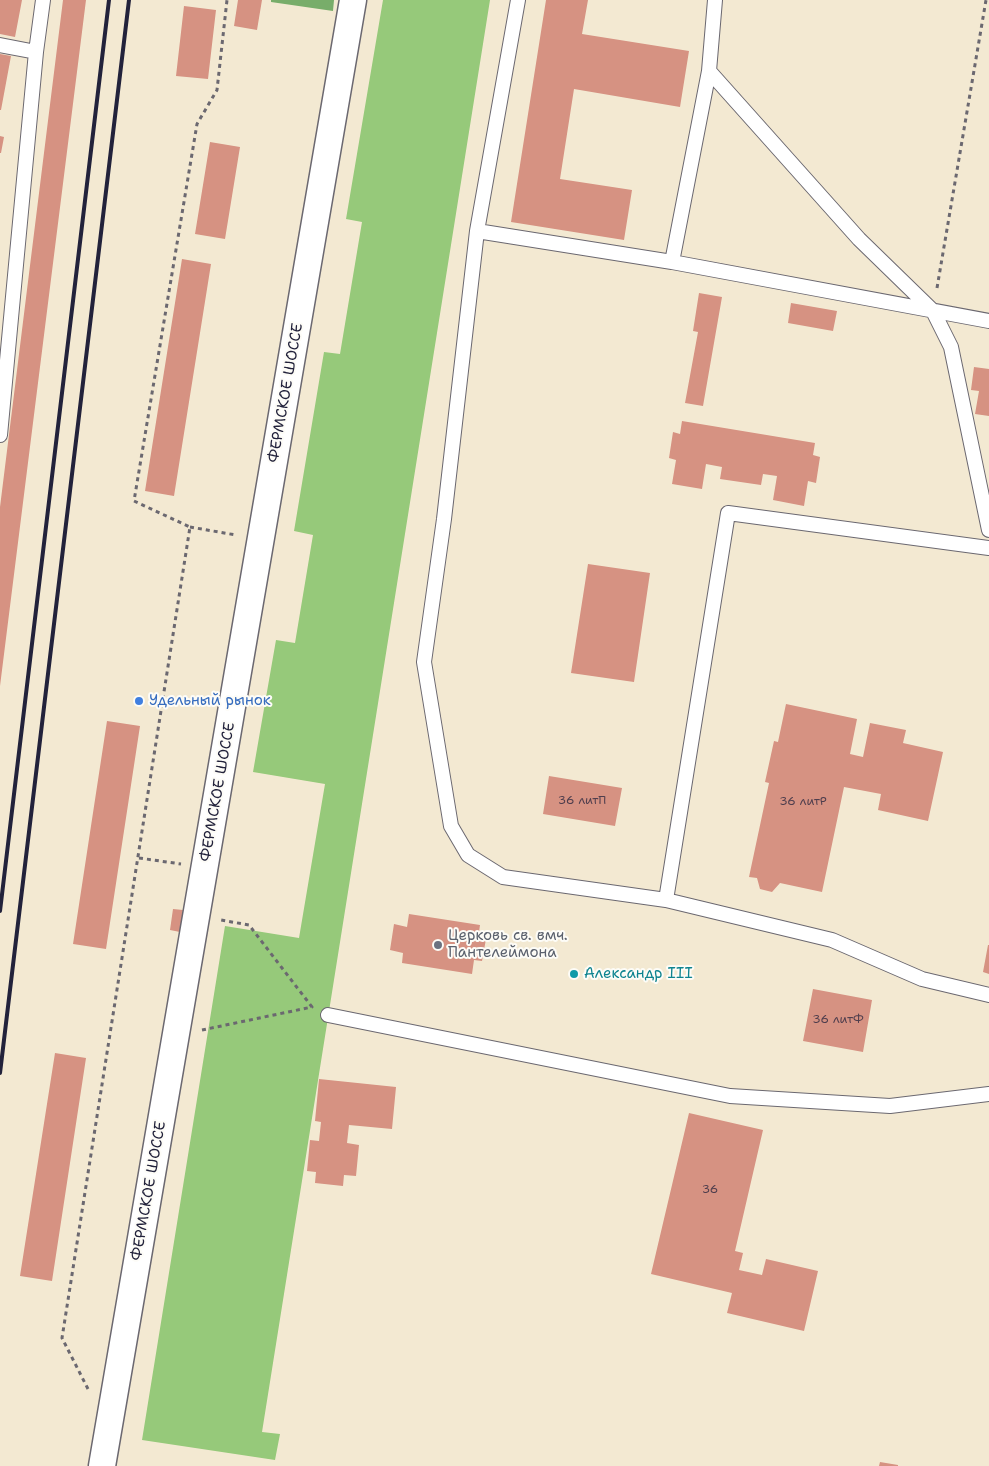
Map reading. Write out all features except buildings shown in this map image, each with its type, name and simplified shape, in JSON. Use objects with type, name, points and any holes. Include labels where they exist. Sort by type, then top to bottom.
[{"type":"street","name":"ФЕРМСКОЕ ШОССЕ","points":[[102,1466],[353,0]]},
{"type":"lane","points":[[0,435],[36,52],[43,0]]},
{"type":"lane","points":[[518,0],[477,231],[444,519],[424,662],[451,826],[468,855],[503,876],[666,900],[832,940],[922,979],[989,995]]},
{"type":"lane","points":[[672,262],[710,71],[714,0]]},
{"type":"lane","points":[[0,45],[36,52]]},
{"type":"lane","points":[[710,71],[859,239],[934,311],[951,347],[989,530]]},
{"type":"lane","points":[[477,231],[672,262],[989,321]]},
{"type":"lane","points":[[666,900],[728,513],[989,548]]},
{"type":"lane","points":[[328,1015],[730,1096],[890,1106],[989,1094]]},
{"type":"path","points":[[113,1401],[89,1390],[62,1338],[190,527],[134,502],[197,124],[217,90],[227,0]]},
{"type":"path","points":[[934,311],[986,0]]},
{"type":"path","points":[[198,1030],[312,1007],[249,925],[216,919]]},
{"type":"green space","points":[[271,0],[334,0],[333,11],[271,2]]},
{"type":"green space","points":[[383,0],[490,0],[262,1432],[280,1434],[275,1460],[142,1440],[225,926],[299,938],[325,784],[253,772],[276,640],[295,643],[313,535],[294,531],[324,352],[340,354],[362,222],[346,219]]},
{"type":"railway","points":[[0,911],[109,0]]},
{"type":"railway","points":[[0,1073],[129,0]]},
{"type":"place","name":"Удельный рынок","points":[[139,701]]},
{"type":"place","name":"Церковь св. вмч. Пантелеймона","points":[[438,945]]},
{"type":"place","name":"Александр III","points":[[574,974]]}]
